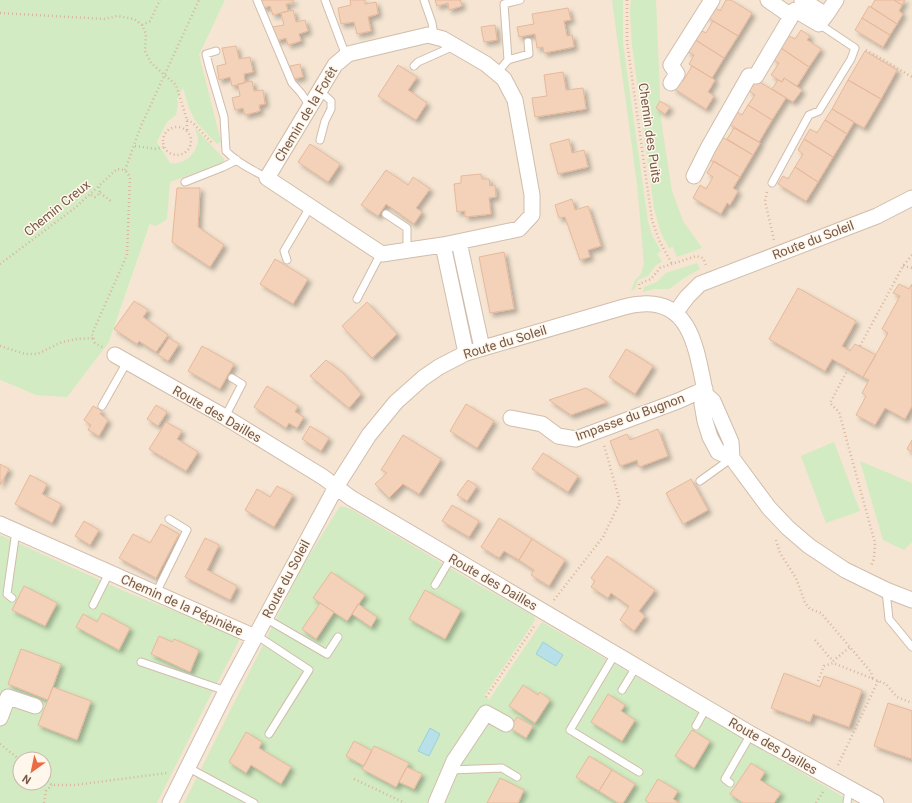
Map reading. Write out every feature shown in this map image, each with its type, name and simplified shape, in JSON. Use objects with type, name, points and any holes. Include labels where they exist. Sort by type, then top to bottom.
[{"type":"street","points":[[671,83],[677,74],[671,65],[712,0]]},
{"type":"street","points":[[768,0],[791,16]]},
{"type":"street","points":[[802,0],[823,20]]},
{"type":"street","points":[[823,20],[836,0]]},
{"type":"street","points":[[694,176],[708,148],[749,76],[756,76],[795,10],[823,20]]},
{"type":"street","name":"Chemin de la Forêt","points":[[267,178],[335,65],[348,54],[428,35],[442,39],[486,64],[504,79],[515,100],[532,195],[532,215],[519,229],[443,245],[381,253]]},
{"type":"street","points":[[267,178],[381,253]]},
{"type":"street","name":"Route du Soleil","points":[[170,803],[226,691],[336,487],[369,435],[396,402],[423,378],[439,367],[466,353],[624,307],[642,304],[662,305],[676,312],[687,297],[700,284],[712,278],[877,216],[912,198]]},
{"type":"street","points":[[459,242],[482,348]]},
{"type":"street","points":[[443,245],[466,353]]},
{"type":"street","points":[[676,312],[691,332],[705,392],[713,401],[731,442],[732,458],[769,508],[788,528],[809,546],[845,570],[886,590],[911,599]]},
{"type":"street","name":"Route des Dailles","points":[[121,358],[225,417],[323,477],[351,498],[751,734],[848,796],[876,803]]},
{"type":"street","name":"Impasse du Bugnon","points":[[511,418],[542,424],[558,436],[576,440],[705,392]]},
{"type":"street","name":"Chemin de la Pépinière","points":[[0,524],[255,636]]},
{"type":"street","points":[[0,718],[8,697],[35,706]]},
{"type":"street","points":[[436,803],[454,761],[486,713],[506,724]]},
{"type":"lane","points":[[257,0],[292,83],[310,106]]},
{"type":"lane","points":[[325,0],[346,56]]},
{"type":"lane","points":[[424,0],[432,23],[434,37]]},
{"type":"lane","points":[[508,60],[504,4],[520,0]]},
{"type":"lane","points":[[772,183],[809,115],[819,111],[851,59],[854,48],[823,20]]},
{"type":"lane","points":[[497,73],[508,60],[529,54],[528,42]]},
{"type":"lane","points":[[414,66],[418,62],[454,46]]},
{"type":"lane","points":[[216,51],[206,54],[224,117],[226,151],[237,160],[267,178]]},
{"type":"lane","points":[[320,90],[331,101],[331,109],[325,121],[320,140]]},
{"type":"lane","points":[[185,182],[237,160]]},
{"type":"lane","points":[[287,260],[284,251],[310,207]]},
{"type":"lane","points":[[386,214],[407,228],[407,250]]},
{"type":"lane","points":[[357,300],[381,253]]},
{"type":"lane","points":[[102,406],[121,358]]},
{"type":"lane","points":[[225,417],[242,384],[232,378]]},
{"type":"lane","points":[[700,481],[732,458]]},
{"type":"lane","points":[[156,593],[187,530],[169,519]]},
{"type":"lane","points":[[12,598],[7,594],[16,531]]},
{"type":"lane","points":[[435,585],[451,558]]},
{"type":"lane","name":"Chemin de la Pépinière","points":[[93,605],[109,573]]},
{"type":"lane","points":[[886,590],[890,619],[912,647]]},
{"type":"lane","points":[[265,618],[327,654],[338,637]]},
{"type":"lane","points":[[255,636],[309,670],[269,734]]},
{"type":"lane","points":[[615,654],[570,730],[639,772]]},
{"type":"lane","points":[[140,662],[226,691]]},
{"type":"lane","points":[[622,690],[636,667]]},
{"type":"lane","points":[[696,726],[706,708]]},
{"type":"lane","points":[[730,783],[725,780],[751,734]]},
{"type":"lane","points":[[451,770],[502,768],[517,777]]},
{"type":"lane","points":[[186,770],[254,803]]},
{"type":"path","points":[[142,25],[150,21],[160,0]]},
{"type":"path","points":[[121,358],[96,343],[92,334],[127,255],[130,178],[125,170],[141,126],[199,0]]},
{"type":"path","name":"Chemin des Puits","points":[[627,0],[627,42],[652,220],[659,240],[672,264]]},
{"type":"path","points":[[0,13],[105,19],[117,16],[134,19],[142,25],[146,34],[145,51],[150,63],[176,84],[187,120],[187,130],[190,134],[192,143],[188,151],[184,154],[175,156],[167,151],[164,147],[163,138],[168,130],[178,127],[187,130]]},
{"type":"path","points":[[854,48],[862,49],[912,77]]},
{"type":"path","points":[[187,120],[193,123],[221,152],[226,151]]},
{"type":"path","points":[[134,146],[156,149],[164,147]]},
{"type":"path","name":"Chemin Creux","points":[[0,264],[90,195],[117,169],[125,170]]},
{"type":"path","points":[[772,183],[765,195],[765,201],[778,254]]},
{"type":"path","points":[[99,187],[100,192],[111,201]]},
{"type":"path","points":[[90,195],[95,197],[100,192]]},
{"type":"path","points":[[860,346],[903,266],[912,255]]},
{"type":"path","points":[[642,304],[639,284],[651,279],[660,268],[696,256],[703,258],[712,278]]},
{"type":"path","points":[[903,266],[912,268]]},
{"type":"path","points":[[0,346],[25,354],[37,354],[62,342],[94,338]]},
{"type":"path","points":[[848,369],[830,403],[839,412],[875,543],[874,559],[869,570]]},
{"type":"path","points":[[545,613],[603,537],[620,502],[600,431]]},
{"type":"path","points":[[774,536],[780,553],[796,578],[805,603],[810,610],[821,613],[871,672],[873,679]]},
{"type":"path","points":[[486,713],[483,705],[485,699],[530,632]]},
{"type":"path","points":[[815,640],[833,662],[886,684],[897,697],[912,702]]},
{"type":"path","points":[[818,681],[824,666],[833,662],[850,647]]},
{"type":"path","points":[[839,764],[878,681]]},
{"type":"path","points":[[0,744],[12,754]]},
{"type":"path","points":[[52,785],[75,785],[186,770]]},
{"type":"path","points":[[354,780],[404,803]]},
{"type":"path","points":[[816,803],[825,789]]},
{"type":"path","points":[[44,803],[46,791]]},
{"type":"shaded area","points":[[225,0],[912,0],[912,803],[0,803],[0,380],[36,395],[109,342],[171,165],[157,142]]},
{"type":"green space","points":[[0,0],[225,0],[199,55],[221,142],[217,144],[196,122],[189,108],[183,88],[177,100],[176,115],[167,122],[157,142],[170,163],[180,163],[188,158],[195,150],[198,140],[195,128],[224,159],[224,162],[170,182],[167,219],[156,226],[150,224],[109,342],[67,397],[36,395],[0,380]]},
{"type":"green space","points":[[612,0],[623,0],[623,44],[648,222],[652,235],[661,251],[657,254],[662,262],[656,265],[648,276],[638,280],[635,289],[631,291],[635,280],[641,274],[644,264],[637,184]]},
{"type":"green space","points":[[631,0],[656,0],[661,120],[672,191],[683,221],[702,248],[677,257],[673,247],[669,248],[661,233],[654,208],[632,45],[630,12]]},
{"type":"green space","points":[[697,263],[700,269],[669,289],[654,289],[643,292],[644,287],[657,282],[666,273]]},
{"type":"green space","points":[[834,442],[860,511],[826,523],[801,456]]},
{"type":"green space","points":[[860,461],[912,483],[912,542],[904,550],[883,540]]},
{"type":"green space","points":[[340,506],[351,509],[534,616],[535,620],[484,696],[489,700],[542,622],[854,803],[184,803],[301,569]]},
{"type":"green space","points":[[0,535],[126,592],[215,627],[239,639],[157,803],[0,803]]},
{"type":"water","points":[[543,642],[563,655],[556,666],[536,654]]},
{"type":"water","points":[[430,728],[440,734],[429,756],[418,751]]},
{"type":"building","points":[[260,0],[293,0],[294,2],[286,4],[288,11],[273,15],[270,6],[262,8]]},
{"type":"building","points":[[350,0],[365,0],[365,4],[376,2],[378,14],[368,17],[371,31],[357,34],[354,22],[341,24],[338,8],[351,5]]},
{"type":"building","points":[[435,0],[460,0],[462,6],[449,10],[448,3],[437,6]]},
{"type":"building","points":[[726,0],[731,0],[752,13],[738,36],[707,17],[714,7],[720,11]]},
{"type":"building","points":[[875,0],[894,0],[902,5],[899,11],[903,14],[897,24],[871,7]]},
{"type":"building","points":[[894,0],[905,0],[902,5]]},
{"type":"building","points":[[869,6],[897,24],[890,35],[862,18]]},
{"type":"building","points":[[568,8],[571,20],[564,21],[567,36],[572,35],[574,47],[544,53],[543,47],[537,48],[535,34],[519,37],[517,27],[534,24],[532,14]]},
{"type":"building","points":[[293,10],[296,22],[305,20],[308,31],[299,34],[301,41],[288,45],[286,38],[276,41],[272,27],[284,25],[281,13]]},
{"type":"building","points":[[862,18],[890,35],[883,47],[855,30]]},
{"type":"building","points":[[713,21],[738,36],[724,58],[694,39],[700,30],[706,33]]},
{"type":"building","points":[[495,25],[497,40],[484,42],[481,27]]},
{"type":"building","points":[[801,30],[810,36],[807,40],[821,49],[809,67],[781,48],[789,36],[795,39]]},
{"type":"building","points":[[694,39],[724,58],[712,78],[689,64],[694,55],[687,51]]},
{"type":"building","points":[[236,46],[239,59],[250,57],[253,72],[244,74],[245,83],[232,86],[230,77],[219,80],[217,66],[226,64],[222,48]]},
{"type":"building","points":[[781,48],[809,67],[797,86],[784,78],[782,82],[771,75],[779,63],[773,60]]},
{"type":"building","points":[[865,51],[897,70],[881,99],[848,80]]},
{"type":"building","points":[[300,64],[303,77],[293,79],[290,66]]},
{"type":"building","points":[[398,65],[417,77],[408,90],[427,103],[416,120],[378,96]]},
{"type":"building","points":[[692,66],[715,80],[708,92],[714,96],[706,109],[673,88],[679,78],[683,81]]},
{"type":"building","points":[[563,72],[566,90],[583,88],[586,109],[535,117],[532,98],[547,96],[544,75]]},
{"type":"building","points":[[784,78],[802,90],[793,102],[772,89],[778,80],[782,82]]},
{"type":"building","points":[[756,80],[786,98],[772,120],[748,105],[755,95],[749,91]]},
{"type":"building","points":[[848,80],[881,99],[864,128],[832,109]]},
{"type":"building","points":[[252,81],[254,91],[263,90],[265,104],[259,105],[260,111],[245,115],[243,108],[235,110],[232,98],[240,96],[238,84]]},
{"type":"building","points":[[660,101],[670,107],[665,114],[656,108]]},
{"type":"building","points":[[748,105],[772,120],[759,142],[729,124],[737,112],[742,115]]},
{"type":"building","points":[[832,109],[854,122],[847,134],[825,120]]},
{"type":"building","points":[[825,120],[847,134],[833,157],[804,139],[810,129],[817,133]]},
{"type":"building","points":[[734,128],[760,143],[753,155],[727,139]]},
{"type":"building","points":[[722,137],[753,155],[740,177],[709,159]]},
{"type":"building","points":[[569,139],[572,153],[584,150],[588,167],[558,174],[550,144]]},
{"type":"building","points":[[804,139],[833,157],[818,182],[795,167],[803,154],[798,150]]},
{"type":"building","points":[[310,144],[340,164],[328,182],[298,162]]},
{"type":"building","points":[[714,161],[740,177],[733,188],[738,191],[730,205],[727,203],[721,214],[693,198],[700,185],[706,189],[713,177],[707,173]]},
{"type":"building","points":[[795,167],[818,182],[806,201],[778,184],[783,176],[788,179]]},
{"type":"building","points":[[386,170],[408,185],[413,177],[430,189],[416,208],[422,212],[414,224],[386,204],[378,216],[361,205]]},
{"type":"building","points":[[481,174],[482,179],[489,179],[490,186],[495,185],[496,197],[489,198],[491,214],[465,217],[465,211],[457,212],[454,184],[461,183],[461,176]]},
{"type":"building","points":[[177,188],[200,188],[198,227],[224,245],[210,267],[172,242]]},
{"type":"building","points":[[572,199],[575,210],[588,206],[601,246],[588,250],[590,257],[580,260],[565,217],[559,218],[555,205]]},
{"type":"building","points":[[504,252],[514,309],[490,313],[479,257]]},
{"type":"building","points":[[275,259],[308,279],[293,304],[260,284]]},
{"type":"building","points":[[899,284],[909,289],[912,284],[912,406],[905,419],[885,408],[875,425],[856,415],[866,396],[862,393],[869,380],[863,377],[888,333],[882,329],[900,296],[893,293]]},
{"type":"building","points":[[798,288],[856,321],[842,346],[850,351],[855,344],[876,355],[863,377],[832,359],[825,371],[769,339]]},
{"type":"building","points":[[134,301],[148,310],[143,317],[168,335],[156,352],[139,341],[137,344],[114,329]]},
{"type":"building","points":[[367,302],[397,334],[372,358],[342,326]]},
{"type":"building","points":[[169,338],[179,344],[168,361],[158,355]]},
{"type":"building","points":[[202,346],[234,364],[220,389],[188,371]]},
{"type":"building","points":[[626,349],[653,366],[635,394],[609,377]]},
{"type":"building","points":[[326,360],[343,373],[361,394],[349,408],[310,376]]},
{"type":"building","points":[[267,386],[298,406],[295,412],[304,417],[297,428],[289,423],[286,428],[254,407]]},
{"type":"building","points":[[586,388],[607,402],[571,415],[549,400]]},
{"type":"building","points":[[466,404],[494,421],[477,448],[450,431]]},
{"type":"building","points":[[156,405],[167,412],[158,426],[147,419]]},
{"type":"building","points":[[93,406],[102,411],[100,414],[108,420],[99,436],[88,430],[91,425],[84,420]]},
{"type":"building","points":[[166,422],[182,431],[177,439],[198,452],[186,471],[149,449]]},
{"type":"building","points":[[310,426],[329,438],[321,451],[302,439]]},
{"type":"building","points":[[658,429],[668,456],[639,467],[637,460],[620,466],[610,441],[627,434],[630,440]]},
{"type":"building","points":[[403,435],[441,459],[419,494],[403,484],[389,498],[375,484],[387,473],[381,470]]},
{"type":"building","points":[[912,440],[912,452],[907,449]]},
{"type":"building","points":[[543,453],[578,476],[568,492],[532,469]]},
{"type":"building","points":[[0,464],[9,469],[0,485]]},
{"type":"building","points":[[30,475],[47,484],[42,494],[61,504],[52,523],[15,504]]},
{"type":"building","points":[[691,479],[708,510],[683,524],[666,493]]},
{"type":"building","points":[[468,480],[477,486],[467,501],[457,495]]},
{"type":"building","points":[[277,486],[293,495],[274,527],[245,510],[257,489],[270,497]]},
{"type":"building","points":[[452,505],[479,521],[469,537],[442,521]]},
{"type":"building","points":[[499,518],[532,539],[519,560],[504,551],[499,558],[481,547]]},
{"type":"building","points":[[84,521],[99,530],[90,545],[75,536]]},
{"type":"building","points":[[161,524],[179,534],[156,578],[119,558],[133,534],[150,543]]},
{"type":"building","points":[[205,538],[219,545],[207,570],[237,586],[230,600],[185,577]]},
{"type":"building","points":[[532,539],[565,560],[549,586],[531,575],[534,570],[519,560]]},
{"type":"building","points":[[607,556],[655,590],[639,611],[645,616],[634,631],[620,620],[629,606],[611,593],[608,598],[591,587],[595,581],[591,578]]},
{"type":"building","points":[[331,572],[365,595],[347,621],[313,598]]},
{"type":"building","points":[[24,586],[57,603],[45,626],[12,610]]},
{"type":"building","points":[[425,590],[461,610],[445,639],[409,619]]},
{"type":"building","points":[[320,603],[334,612],[316,639],[302,629]]},
{"type":"building","points":[[358,604],[377,617],[371,627],[352,614]]},
{"type":"building","points":[[102,613],[130,628],[119,650],[76,627],[83,614],[97,622]]},
{"type":"building","points":[[159,636],[172,642],[174,639],[199,650],[190,672],[151,654]]},
{"type":"building","points":[[21,649],[61,664],[48,700],[8,684]]},
{"type":"building","points":[[784,673],[820,687],[824,676],[862,690],[849,727],[813,714],[810,722],[771,708]]},
{"type":"building","points":[[523,685],[538,695],[540,692],[550,700],[535,723],[509,706]]},
{"type":"building","points":[[53,687],[91,701],[77,740],[38,725]]},
{"type":"building","points":[[608,694],[625,705],[621,711],[635,720],[622,741],[591,722]]},
{"type":"building","points":[[888,703],[912,711],[912,759],[874,746]]},
{"type":"building","points":[[517,717],[533,726],[526,738],[510,728]]},
{"type":"building","points":[[692,730],[710,741],[694,768],[675,756]]},
{"type":"building","points":[[246,732],[262,742],[259,748],[291,767],[281,784],[251,765],[246,773],[229,762]]},
{"type":"building","points":[[354,741],[372,751],[364,766],[346,756]]},
{"type":"building","points":[[374,746],[409,763],[396,787],[362,769]]},
{"type":"building","points":[[589,756],[612,770],[599,791],[576,777]]},
{"type":"building","points":[[751,763],[765,772],[760,780],[781,793],[774,803],[743,803],[730,794]]},
{"type":"building","points":[[407,767],[422,774],[414,789],[399,782]]},
{"type":"building","points":[[612,770],[635,784],[623,803],[618,803],[599,791]]},
{"type":"building","points":[[500,778],[524,790],[518,803],[487,803]]},
{"type":"building","points":[[658,779],[678,791],[673,799],[679,803],[649,803],[645,800]]}]
